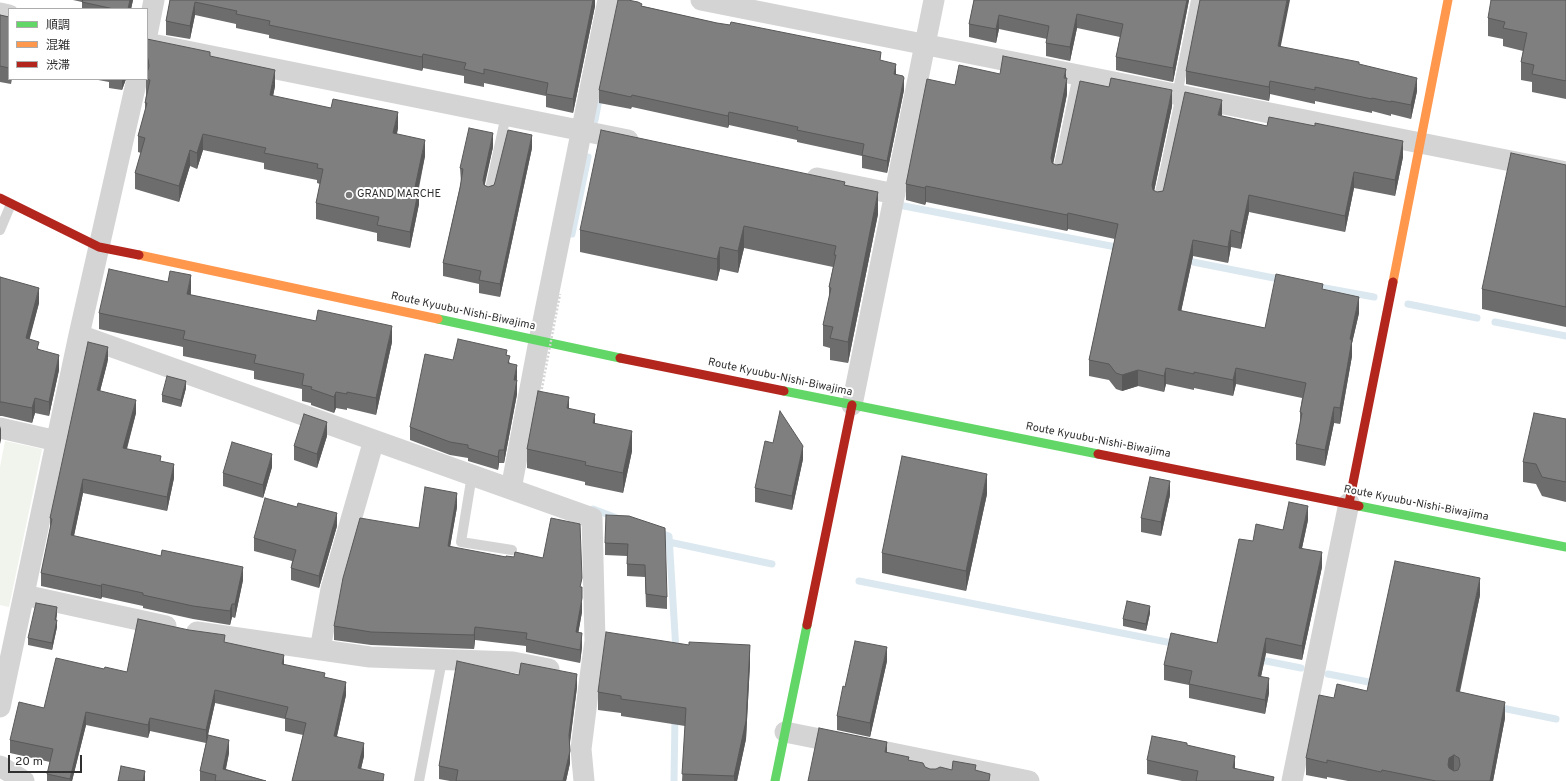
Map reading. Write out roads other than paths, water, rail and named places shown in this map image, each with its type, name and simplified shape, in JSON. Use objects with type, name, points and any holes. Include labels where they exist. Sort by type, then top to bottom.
[{"type":"main road","points":[[1349,503],[1448,0]]},
{"type":"main road","name":"Route Kyuubu-Nishi-Biwajima","points":[[0,198],[99,247],[539,341],[1566,547]]},
{"type":"main road","points":[[775,781],[852,405]]},
{"type":"street","points":[[148,30],[154,0]]},
{"type":"street","points":[[511,489],[539,341],[608,0]]},
{"type":"street","points":[[701,0],[1566,172]]},
{"type":"street","points":[[852,405],[934,0]]},
{"type":"street","points":[[148,43],[650,144]]},
{"type":"street","points":[[0,707],[79,335],[137,80]]},
{"type":"street","points":[[796,174],[895,194]]},
{"type":"street","points":[[79,335],[592,518],[596,641],[577,675],[584,781]]},
{"type":"street","points":[[0,428],[57,441]]},
{"type":"street","points":[[320,650],[330,589],[374,440]]},
{"type":"street","points":[[1292,781],[1349,503]]},
{"type":"street","points":[[24,595],[191,631],[320,650],[370,657],[513,662],[577,675]]},
{"type":"street","points":[[785,732],[935,772],[1029,781]]},
{"type":"street","points":[[0,766],[24,781]]},
{"type":"lane","points":[[1158,202],[1196,0]]},
{"type":"lane","points":[[1057,175],[1078,75]]},
{"type":"lane","points":[[489,194],[506,115]]},
{"type":"lane","points":[[0,230],[11,204]]},
{"type":"lane","points":[[472,475],[461,542],[512,550]]},
{"type":"lane","points":[[419,781],[442,660]]},
{"type":"waterway","points":[[595,120],[601,89]]},
{"type":"waterway","points":[[572,234],[588,157]]},
{"type":"waterway","points":[[904,206],[1121,248]]},
{"type":"waterway","points":[[1183,260],[1284,280]]},
{"type":"waterway","points":[[1314,286],[1374,297]]},
{"type":"waterway","points":[[1408,304],[1477,318]]},
{"type":"waterway","points":[[1495,322],[1566,336]]},
{"type":"waterway","points":[[593,509],[617,518]]},
{"type":"waterway","points":[[657,532],[669,536],[676,651]]},
{"type":"waterway","points":[[669,542],[772,564]]},
{"type":"waterway","points":[[859,581],[1177,644]]},
{"type":"waterway","points":[[1256,659],[1301,668]]},
{"type":"waterway","points":[[1328,674],[1379,684]]},
{"type":"waterway","points":[[1497,707],[1556,719]]},
{"type":"waterway","points":[[674,781],[675,715]]},
{"type":"place","name":"GRAND MARCHE","points":[[349,195]]}]
